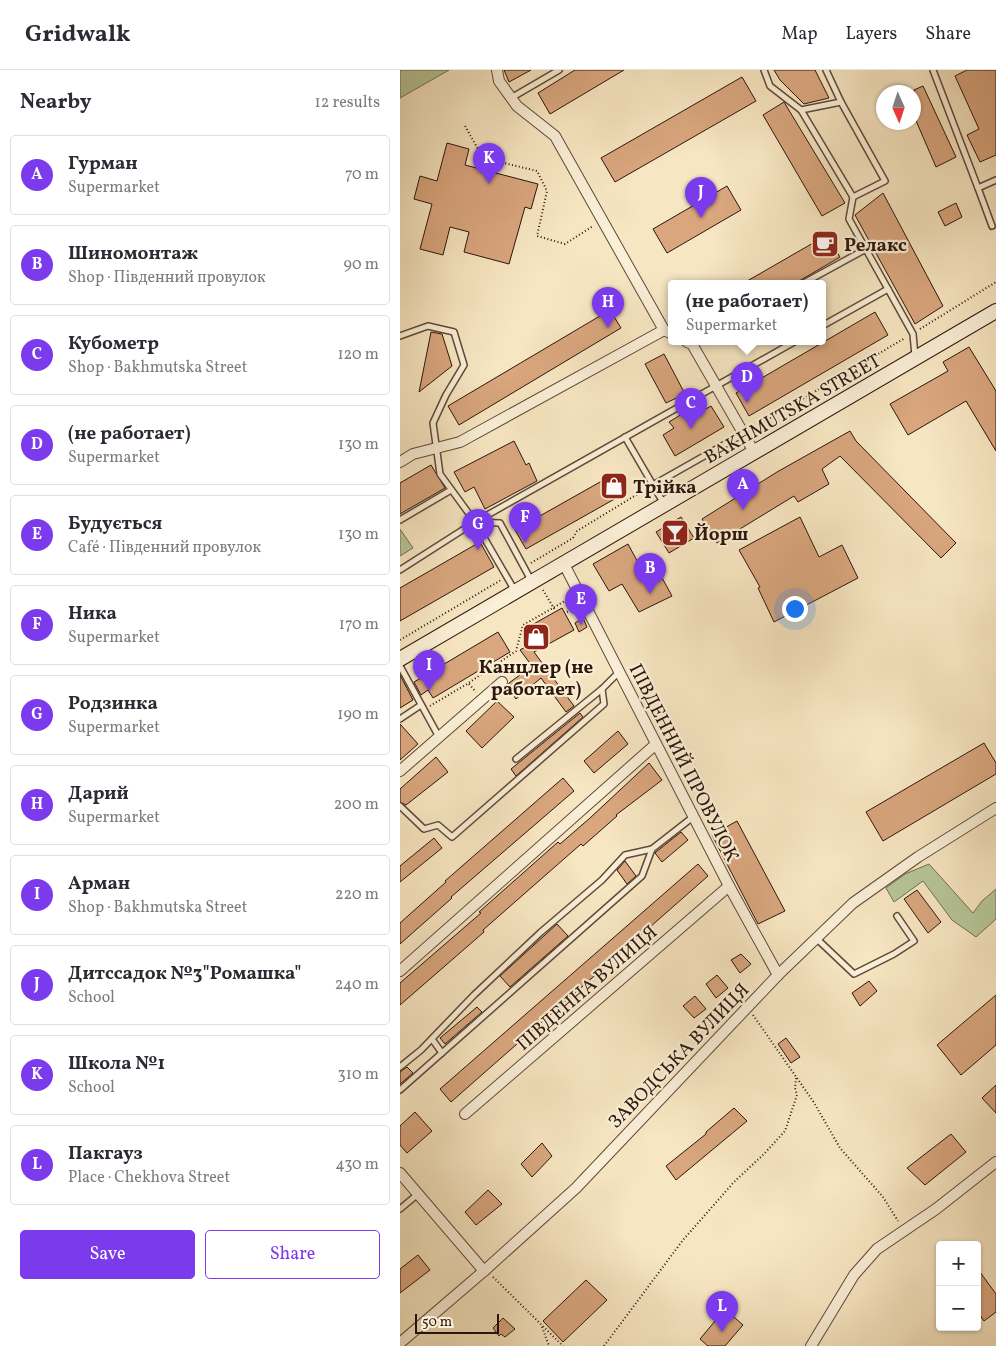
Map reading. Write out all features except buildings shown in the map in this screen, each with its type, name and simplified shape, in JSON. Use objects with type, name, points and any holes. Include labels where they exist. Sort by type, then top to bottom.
[{"type":"street","points":[[400,462],[413,454],[460,442],[668,332],[602,221],[555,136],[517,106],[499,81],[497,70]]},
{"type":"street","name":"BAKHMUTSKA STREET","points":[[400,659],[996,311]]},
{"type":"street","points":[[692,345],[754,452]]},
{"type":"street","name":"ПІВДЕННИЙ ПРОВУЛОК","points":[[564,564],[729,886],[778,975]]},
{"type":"street","points":[[400,771],[502,682]]},
{"type":"street","points":[[400,972],[656,744]]},
{"type":"street","name":"ЗАВОДСЬКА ВУЛИЦЯ","points":[[400,1343],[485,1271],[576,1188],[778,975],[860,898],[918,857],[996,808]]},
{"type":"street","name":"ПІВДЕННА ВУЛИЦЯ","points":[[465,1114],[729,886]]},
{"type":"street","points":[[811,1346],[854,1275],[877,1249],[936,1209],[996,1162]]},
{"type":"street","points":[[400,1173],[485,1271]]},
{"type":"lane","points":[[511,98],[559,70]]},
{"type":"lane","points":[[764,70],[770,86],[801,110],[853,197],[849,219],[913,334],[916,358]]},
{"type":"lane","points":[[826,70],[841,102],[885,182],[853,197]]},
{"type":"lane","points":[[933,70],[992,226]]},
{"type":"lane","points":[[801,110],[841,102]]},
{"type":"lane","points":[[978,188],[996,180]]},
{"type":"lane","points":[[809,280],[866,249]]},
{"type":"lane","points":[[826,324],[888,288]]},
{"type":"lane","points":[[400,336],[428,326],[454,332],[464,365],[446,395],[433,423],[440,474],[475,522],[515,592]]},
{"type":"lane","points":[[400,570],[475,522],[789,345]]},
{"type":"lane","points":[[653,486],[743,434]]},
{"type":"lane","points":[[625,438],[664,505]]},
{"type":"lane","points":[[400,520],[451,490]]},
{"type":"lane","points":[[475,522],[500,523],[532,582]]},
{"type":"lane","points":[[400,666],[439,737]]},
{"type":"lane","points":[[516,759],[620,672]]},
{"type":"lane","points":[[400,806],[424,828],[438,825],[452,837],[604,704],[602,689]]},
{"type":"lane","points":[[400,719],[422,707]]},
{"type":"lane","points":[[400,1067],[432,1039],[474,995],[527,945],[602,880],[626,855],[652,849],[694,817]]},
{"type":"lane","points":[[400,1090],[642,876],[652,849]]},
{"type":"lane","points":[[816,938],[854,974],[894,954],[914,941],[897,916]]},
{"type":"lane","points":[[432,1039],[442,1053]]},
{"type":"lane","points":[[400,1209],[418,1194]]},
{"type":"path","points":[[465,126],[483,158],[536,171],[548,191],[537,236],[565,244],[602,221]]},
{"type":"path","points":[[743,434],[913,334],[996,282]]},
{"type":"path","points":[[422,707],[469,683],[516,651],[523,625],[565,601],[570,611]]},
{"type":"path","points":[[748,1007],[813,1101],[840,1148],[891,1208],[903,1231]]},
{"type":"path","points":[[604,1346],[683,1240],[734,1182],[785,1131],[798,1095],[795,1088],[796,1078]]},
{"type":"path","points":[[485,1271],[563,1346]]},
{"type":"path","points":[[542,1325],[549,1346]]},
{"type":"green space","points":[[400,70],[449,70],[400,98]]},
{"type":"green space","points":[[400,529],[413,548],[400,556]]},
{"type":"green space","points":[[929,864],[973,913],[982,901],[996,889],[996,919],[976,937],[952,920],[923,881],[894,902],[886,888],[905,874]]},
{"type":"place","name":"Школа №1","points":[[489,184]]},
{"type":"place","name":"Дитссадок №3\"Ромашка\"","points":[[701,218]]},
{"type":"place","name":"Релакс","points":[[825,244]]},
{"type":"place","name":"Дарий","points":[[608,328]]},
{"type":"place","name":"(не работает)","points":[[747,403]]},
{"type":"place","name":"Кубометр","points":[[691,429]]},
{"type":"place","name":"Трійка","points":[[614,486]]},
{"type":"place","name":"Гурман","points":[[743,510]]},
{"type":"place","name":"Йорш","points":[[675,533]]},
{"type":"place","name":"Ника","points":[[525,543]]},
{"type":"place","name":"Родзинка","points":[[478,550]]},
{"type":"place","name":"Шиномонтаж","points":[[650,594]]},
{"type":"place","name":"Будується","points":[[581,625]]},
{"type":"place","name":"Канцлер (не работает)","points":[[536,637]]},
{"type":"place","name":"Арман","points":[[429,691]]},
{"type":"place","name":"Пакгауз","points":[[722,1332]]}]
